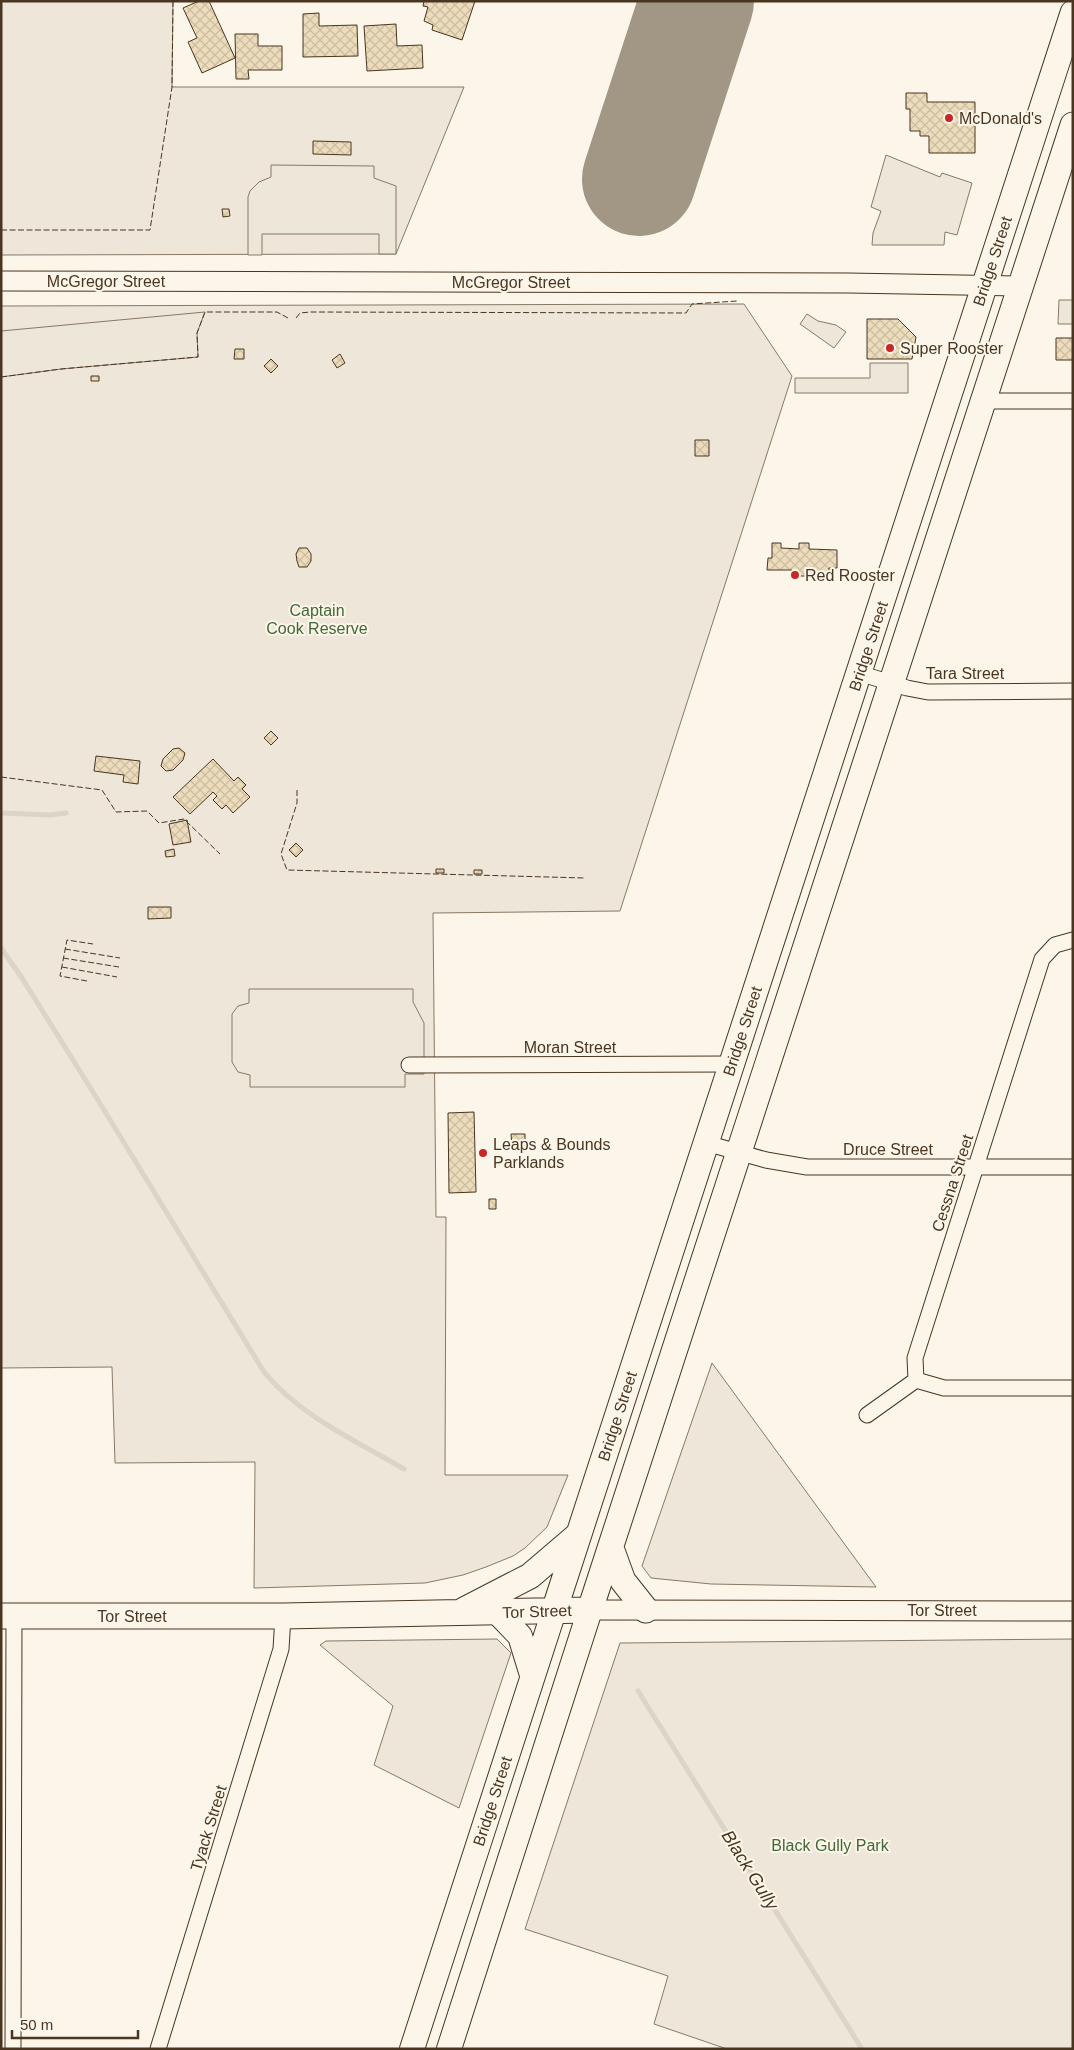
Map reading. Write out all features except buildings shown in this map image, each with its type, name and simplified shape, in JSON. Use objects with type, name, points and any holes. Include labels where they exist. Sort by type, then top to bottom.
[{"type":"highway","name":"Bridge Street","points":[[554,1611],[1073,13]]},
{"type":"highway","name":"Bridge Street","points":[[590,1610],[1073,125]]},
{"type":"highway","points":[[459,1612],[530,1576],[579,1534]]},
{"type":"highway","points":[[611,1548],[623,1580],[646,1610]]},
{"type":"highway","name":"Tor Street","points":[[8,1616],[283,1616],[590,1610]]},
{"type":"main road","name":"Bridge Street","points":[[449,2049],[590,1610]]},
{"type":"main road","name":"Bridge Street","points":[[412,2049],[554,1611]]},
{"type":"main road","points":[[498,1613],[520,1636],[532,1674]]},
{"type":"street","name":"McGregor Street","points":[[1,282],[689,282],[984,284],[1021,286]]},
{"type":"street","points":[[983,401],[1073,401]]},
{"type":"street","name":"Tara Street","points":[[859,674],[890,684],[928,692],[1073,691]]},
{"type":"street","name":"Cessna Street","points":[[916,1380],[915,1358],[1042,959],[1055,945],[1073,940]]},
{"type":"street","name":"Moran Street","points":[[409,1065],[732,1064]]},
{"type":"street","name":"Druce Street","points":[[706,1143],[766,1160],[807,1167],[1073,1168]]},
{"type":"street","points":[[867,1415],[916,1380],[944,1388],[1073,1388]]},
{"type":"street","name":"Tor Street","points":[[590,1610],[1073,1611]]},
{"type":"street","points":[[8,1616],[13,2049]]},
{"type":"street","name":"Tyack Street","points":[[158,2049],[281,1649],[283,1616]]},
{"type":"green space","points":[[1,1],[173,1],[172,87],[464,87],[396,254],[1,255]]},
{"type":"green space","name":"Captain Cook Reserve","points":[[744,304],[792,376],[620,911],[433,913],[436,1217],[446,1217],[445,1475],[568,1475],[547,1527],[525,1548],[513,1556],[486,1567],[463,1575],[425,1583],[254,1588],[255,1462],[115,1463],[112,1367],[1,1368],[1,306]]},
{"type":"green space","points":[[712,1363],[876,1587],[711,1584],[651,1578],[642,1566]]},
{"type":"green space","points":[[497,1639],[511,1653],[459,1808],[374,1765],[393,1706],[320,1645],[326,1641]]},
{"type":"green space","name":"Black Gully Park","points":[[1073,1639],[1073,2049],[727,2049],[654,2024],[668,1976],[525,1929],[620,1643]]},
{"type":"shaded area","points":[[886,155],[940,177],[942,173],[972,183],[957,235],[945,232],[944,245],[872,245],[873,233],[881,211],[871,207]]},
{"type":"shaded area","points":[[271,165],[374,166],[374,178],[396,186],[396,254],[379,254],[379,234],[262,234],[262,255],[248,255],[248,197],[250,191],[259,182],[271,177]]},
{"type":"shaded area","points":[[1059,300],[1073,300],[1073,324],[1058,324]]},
{"type":"shaded area","points":[[205,312],[197,333],[198,357],[61,369],[1,377],[1,331]]},
{"type":"shaded area","points":[[807,314],[818,321],[836,325],[846,332],[834,348],[800,324]]},
{"type":"shaded area","points":[[870,363],[908,363],[908,393],[795,393],[795,378],[870,378]]},
{"type":"shaded area","points":[[249,989],[413,989],[413,1002],[424,1023],[424,1074],[405,1074],[405,1087],[250,1087],[250,1075],[238,1072],[232,1062],[232,1014],[238,1006],[249,1003]]},
{"type":"waterway","points":[[1,813],[50,815],[66,813]]},
{"type":"waterway","points":[[1,948],[22,978],[101,1105],[264,1372],[278,1388],[311,1415],[404,1469]]},
{"type":"waterway","name":"Black Gully","points":[[638,1691],[862,2049]]},
{"type":"runway","points":[[639,179],[697,1]]},
{"type":"fence","points":[[1,230],[150,230],[172,87],[173,1]]},
{"type":"fence","points":[[296,318],[300,313],[310,312],[686,313],[692,304],[737,301]]},
{"type":"fence","points":[[1,377],[61,369],[198,357],[197,333],[205,312],[277,312],[288,318]]},
{"type":"fence","points":[[1,777],[102,790],[116,812],[147,811],[159,823],[184,819],[220,854]]},
{"type":"fence","points":[[297,790],[297,803],[281,854],[287,870],[585,878]]},
{"type":"fence","points":[[87,981],[60,976],[67,940],[93,944]]},
{"type":"fence","points":[[65,949],[120,958]]},
{"type":"fence","points":[[63,958],[119,967]]},
{"type":"fence","points":[[62,967],[117,977]]},
{"type":"place","name":"McDonald's","points":[[949,118]]},
{"type":"place","name":"Super Rooster","points":[[890,348]]},
{"type":"place","name":"Red Rooster","points":[[795,575]]},
{"type":"place","name":"Leaps & Bounds Parklands","points":[[483,1153]]}]
